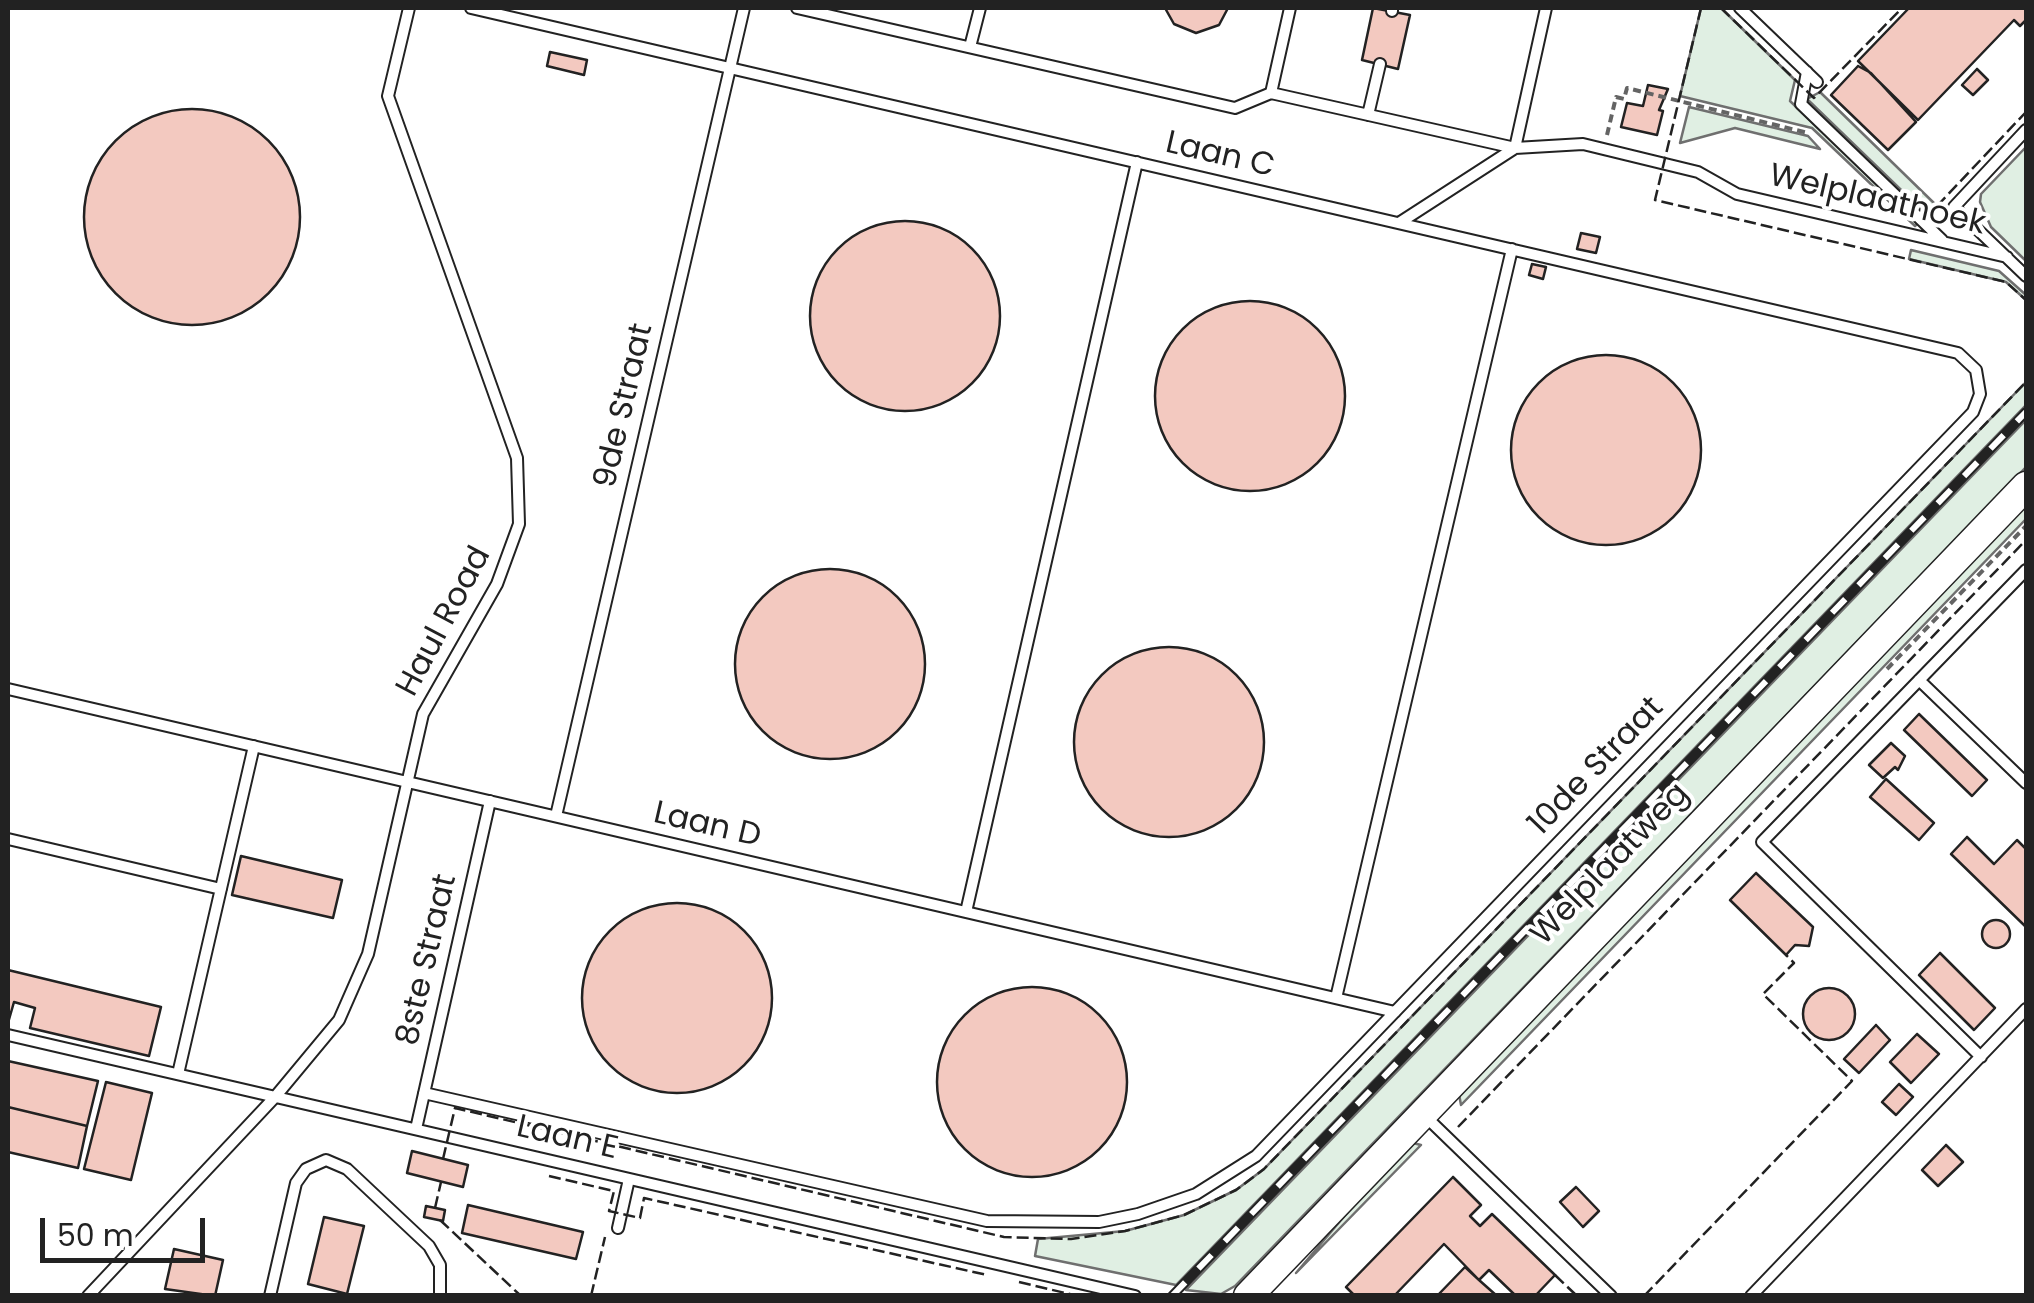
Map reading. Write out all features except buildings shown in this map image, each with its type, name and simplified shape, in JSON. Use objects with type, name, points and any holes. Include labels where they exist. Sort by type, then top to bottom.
[{"type":"street","name":"Welplaatweg","points":[[1248,1296],[1420,1112],[2026,486]]},
{"type":"lane","name":"Haul Road","points":[[88,1296],[275,1097],[339,1020],[368,954],[431,696],[511,553],[519,524],[518,458],[388,96],[408,8]]},
{"type":"lane","name":"Laan C","points":[[471,8],[1958,353],[1976,370],[1980,394],[1974,412]]},
{"type":"lane","name":"9de Straat","points":[[556,816],[744,8]]},
{"type":"lane","points":[[797,8],[1236,108],[1271,93],[1515,148]]},
{"type":"lane","points":[[970,47],[980,8]]},
{"type":"lane","points":[[1271,93],[1290,8]]},
{"type":"lane","points":[[1399,223],[1515,148],[1546,8]]},
{"type":"lane","points":[[1740,8],[1816,82]]},
{"type":"lane","points":[[1368,114],[1380,64]]},
{"type":"lane","points":[[1806,72],[1801,104],[1945,243]]},
{"type":"lane","name":"Welplaathoek","points":[[2026,130],[1954,207],[2026,276]]},
{"type":"lane","name":"Welplaathoek","points":[[1515,148],[1583,144],[1698,172],[1737,194],[2007,257]]},
{"type":"lane","points":[[966,912],[1137,162]]},
{"type":"lane","points":[[1336,998],[1512,249]]},
{"type":"lane","name":"10de Straat","points":[[424,1093],[986,1221],[1053,1225],[1138,1214],[1196,1194],[1256,1156],[1974,412]]},
{"type":"lane","points":[[1980,1057],[1762,842],[2026,570]]},
{"type":"lane","points":[[1920,680],[2025,779]]},
{"type":"lane","name":"Laan D","points":[[8,689],[408,778],[490,801],[1395,1012]]},
{"type":"lane","points":[[178,1074],[254,746]]},
{"type":"lane","name":"8ste Straat","points":[[416,1129],[490,801]]},
{"type":"lane","points":[[8,839],[221,889]]},
{"type":"lane","points":[[1751,1296],[2026,1009]]},
{"type":"lane","name":"Laan E","points":[[8,1034],[1135,1296]]},
{"type":"lane","points":[[1420,1112],[1611,1296]]},
{"type":"lane","points":[[270,1296],[296,1183],[316,1163],[336,1162],[429,1246],[440,1266],[440,1296]]},
{"type":"lane","points":[[618,1228],[629,1179]]},
{"type":"path","points":[[1604,149],[1616,98],[1624,100],[1627,88],[1811,133]]},
{"type":"green space","points":[[1701,8],[1721,8],[1795,80],[1790,101],[1918,223],[1915,226],[1812,128],[1680,96]]},
{"type":"green space","points":[[1820,92],[1937,206],[1927,215],[1807,99]]},
{"type":"green space","points":[[1689,107],[1808,136],[1820,149],[1735,128],[1680,143]]},
{"type":"green space","points":[[2026,147],[2026,261],[1991,227],[1980,202],[1981,194]]},
{"type":"green space","points":[[1911,250],[1999,271],[2026,295],[2026,300],[2006,282],[1909,259]]},
{"type":"green space","points":[[2026,382],[2026,405],[1176,1285],[1035,1256],[1038,1239],[1125,1231],[1184,1215],[1236,1190],[1264,1169]]},
{"type":"green space","points":[[2026,420],[2026,467],[1235,1286],[1221,1294],[1186,1290]]},
{"type":"green space","points":[[2026,502],[2026,519],[1461,1105],[1459,1094]]},
{"type":"green space","points":[[1421,1145],[1296,1273],[1404,1146]]},
{"type":"railway","points":[[1172,1296],[2026,412]]},
{"type":"fence","points":[[1701,8],[1655,200],[2006,282],[2026,300]]},
{"type":"fence","points":[[1721,8],[1814,98],[1902,8]]},
{"type":"fence","points":[[1937,206],[2026,112]]},
{"type":"fence","points":[[443,1159],[455,1108],[1004,1237],[1071,1239],[1125,1231],[1184,1215],[1236,1190],[1264,1169],[2026,382]]},
{"type":"fence","points":[[1458,1127],[2026,540]]},
{"type":"fence","points":[[1644,1296],[1852,1081],[1763,994],[1794,963],[1786,955]]},
{"type":"fence","points":[[549,1176],[614,1191],[609,1211],[640,1218],[644,1198],[987,1275]]},
{"type":"fence","points":[[435,1208],[441,1182]]},
{"type":"fence","points":[[440,1220],[521,1296]]},
{"type":"fence","points":[[591,1296],[605,1237]]},
{"type":"fence","points":[[1555,1275],[1577,1296]]},
{"type":"fence","points":[[1019,1282],[1078,1296]]}]
